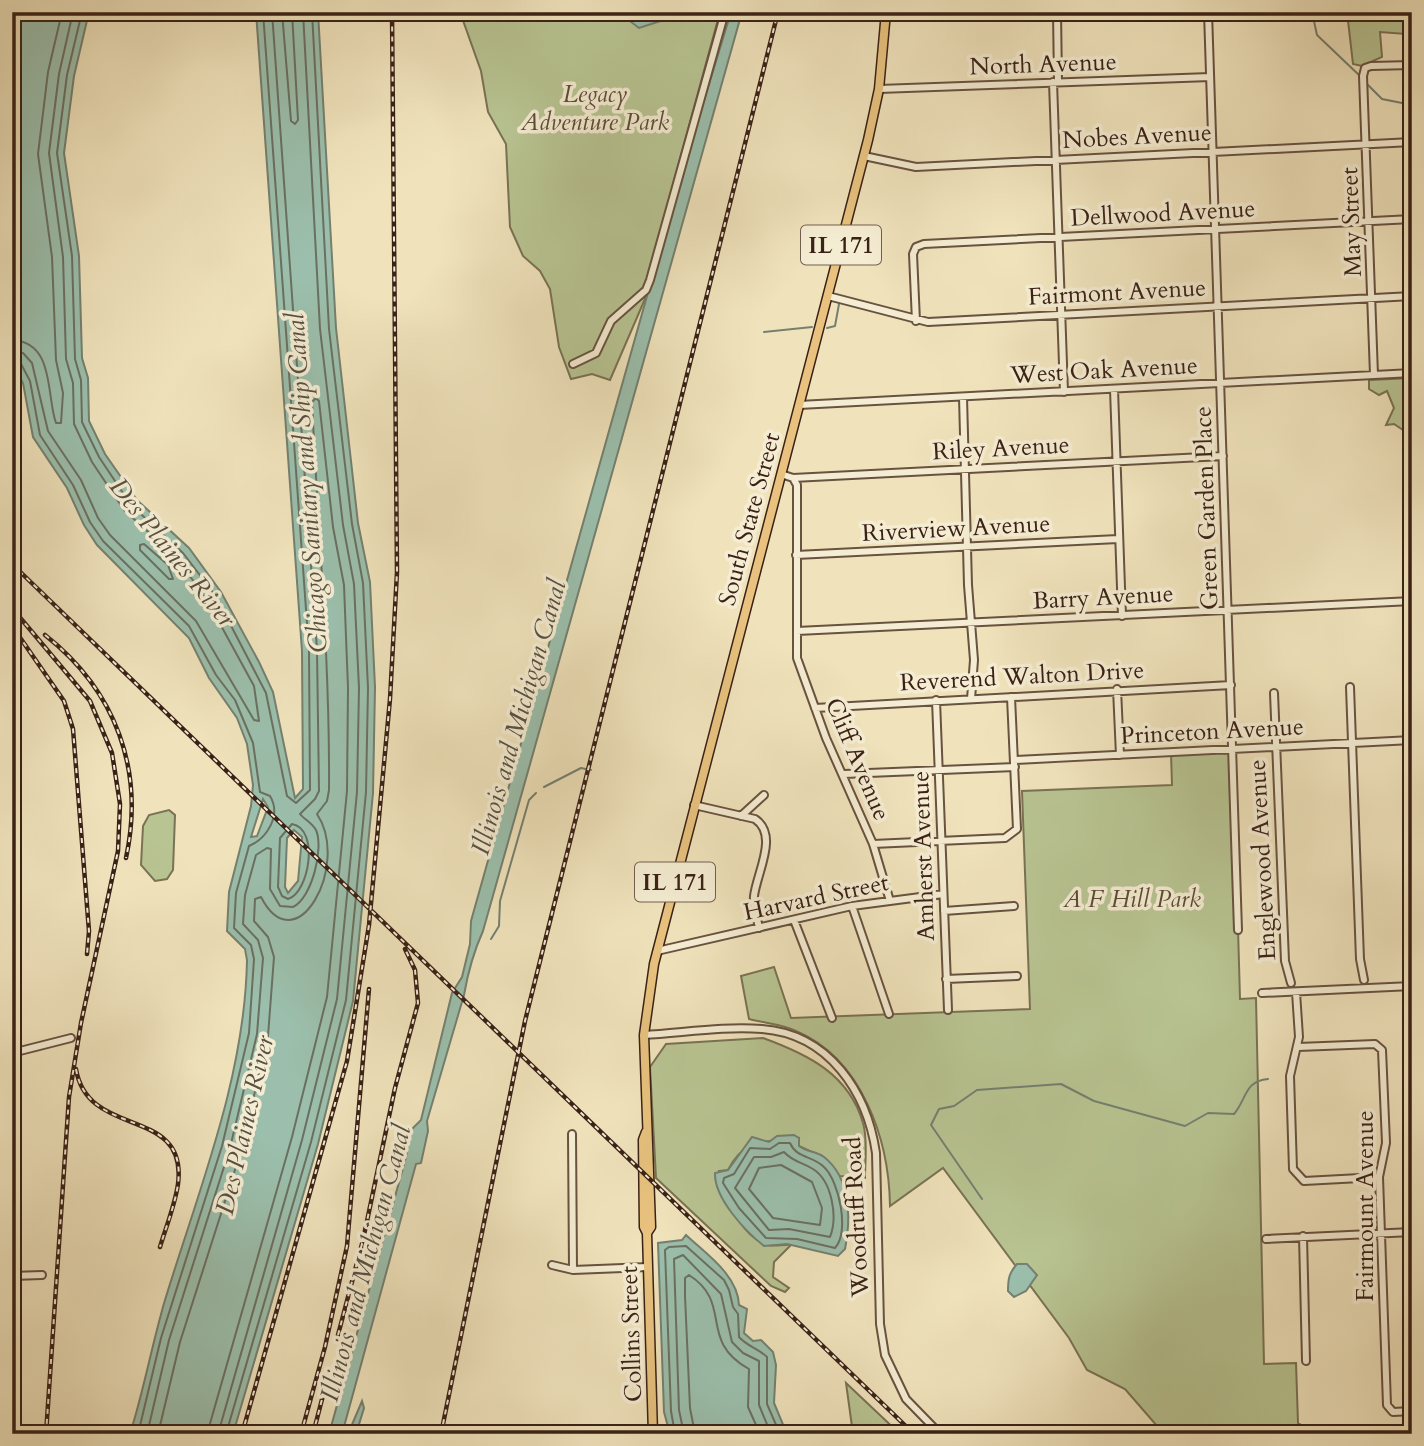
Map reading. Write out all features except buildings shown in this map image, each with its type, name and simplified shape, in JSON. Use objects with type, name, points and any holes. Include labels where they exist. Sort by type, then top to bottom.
[{"type":"main road","name":"South State Street","points":[[644,1035],[657,951],[864,156],[878,89],[886,13]]},
{"type":"main road","name":"Collins Street","points":[[644,1035],[646,1132],[643,1140],[643,1227],[647,1233],[653,1434]]},
{"type":"street","points":[[573,364],[596,353],[611,321],[646,290],[725,12]]},
{"type":"street","points":[[886,13],[940,12]]},
{"type":"street","points":[[1057,12],[1056,159],[1064,392]]},
{"type":"street","name":"Green Garden Place","points":[[1208,12],[1238,930]]},
{"type":"street","name":"May Street","points":[[1374,375],[1365,68],[1412,65]]},
{"type":"street","name":"North Avenue","points":[[878,89],[1210,77]]},
{"type":"street","name":"Nobes Avenue","points":[[864,156],[916,167],[1412,142]]},
{"type":"street","name":"Dellwood Avenue","points":[[916,321],[913,254],[916,247],[1412,219]]},
{"type":"street","name":"Fairmont Avenue","points":[[828,296],[916,321],[1412,296]]},
{"type":"street","name":"West Oak Avenue","points":[[799,405],[1412,373]]},
{"type":"street","points":[[1114,389],[1122,616]]},
{"type":"street","points":[[963,397],[972,623],[971,699]]},
{"type":"street","name":"Riley Avenue","points":[[781,474],[793,478],[1223,456]]},
{"type":"street","name":"Cliff Avenue","points":[[793,478],[797,485],[797,658],[815,708],[873,844],[890,901]]},
{"type":"street","name":"Riverview Avenue","points":[[796,555],[1118,540]]},
{"type":"street","name":"Barry Avenue","points":[[797,631],[1412,601]]},
{"type":"street","name":"Reverend Walton Drive","points":[[815,708],[1231,685]]},
{"type":"street","points":[[1350,687],[1360,959],[1364,980]]},
{"type":"street","points":[[1117,690],[1120,755]]},
{"type":"street","name":"Englewood Avenue","points":[[1274,693],[1285,961],[1291,983]]},
{"type":"street","points":[[873,844],[942,842],[1012,835],[1017,829],[1010,697]]},
{"type":"street","name":"Amherst Avenue","points":[[936,700],[948,1010]]},
{"type":"street","name":"Princeton Avenue","points":[[844,774],[939,770],[1120,755],[1412,740]]},
{"type":"street","points":[[741,816],[764,795]]},
{"type":"street","points":[[694,805],[741,816],[764,825],[767,836],[754,898],[759,928]]},
{"type":"street","name":"Harvard Street","points":[[657,951],[852,906],[943,894]]},
{"type":"street","points":[[852,906],[889,1014]]},
{"type":"street","points":[[944,911],[1014,906]]},
{"type":"street","points":[[794,920],[832,1018]]},
{"type":"street","points":[[946,978],[1017,976]]},
{"type":"street","points":[[1262,993],[1412,986]]},
{"type":"street","name":"Englewood Avenue","points":[[1296,992],[1298,1047],[1290,1076],[1293,1169],[1297,1177],[1304,1181],[1379,1177]]},
{"type":"street","name":"Woodruff Road","points":[[644,1035],[763,1029],[810,1045],[839,1068],[853,1085],[872,1125],[876,1153],[880,1324],[886,1355],[906,1399],[940,1434]]},
{"type":"street","points":[[12,1053],[71,1038]]},
{"type":"street","name":"Fairmount Avenue","points":[[1298,1047],[1379,1045],[1382,1050],[1387,1143],[1379,1177],[1389,1410],[1412,1411]]},
{"type":"street","points":[[572,1134],[573,1270]]},
{"type":"street","points":[[1266,1239],[1412,1232]]},
{"type":"street","points":[[1303,1236],[1306,1361]]},
{"type":"street","points":[[552,1265],[573,1270],[648,1267]]},
{"type":"street","points":[[12,1276],[42,1275]]},
{"type":"green space","name":"Legacy Adventure Park","points":[[460,12],[720,12],[649,273],[648,292],[610,380],[592,374],[571,379],[559,347],[550,289],[540,271],[523,256],[510,227],[506,144],[488,112],[481,71]]},
{"type":"green space","points":[[1347,12],[1412,12],[1412,23],[1406,34],[1380,32],[1382,57],[1362,66],[1353,64]]},
{"type":"green space","points":[[1412,378],[1412,428],[1403,430],[1394,424],[1386,425],[1394,408],[1387,391],[1379,395],[1369,389],[1369,380]]},
{"type":"green space","name":"A F Hill Park","points":[[1233,751],[1240,999],[1256,998],[1264,1364],[1296,1363],[1298,1423],[1316,1434],[1164,1434],[1125,1389],[1087,1370],[1069,1338],[943,1168],[890,1206],[884,1154],[877,1129],[854,1081],[838,1061],[819,1044],[791,1029],[749,1019],[741,976],[774,967],[791,1018],[1030,1009],[1022,791],[1172,785],[1171,753]]},
{"type":"green space","points":[[169,810],[175,815],[173,870],[167,879],[155,881],[141,865],[143,826],[149,815]]},
{"type":"green space","points":[[763,1038],[810,1059],[837,1079],[856,1106],[865,1136],[865,1178],[839,1176],[825,1158],[799,1146],[799,1138],[749,1146],[728,1170],[719,1171],[736,1214],[749,1233],[768,1245],[791,1245],[774,1262],[773,1277],[789,1288],[785,1292],[771,1286],[656,1178],[650,1067],[666,1044]]},
{"type":"green space","points":[[846,1383],[900,1434],[853,1434]]},
{"type":"water","points":[[12,12],[89,12],[74,76],[64,153],[79,256],[82,358],[88,378],[89,421],[105,454],[137,500],[189,548],[221,592],[273,692],[295,798],[303,789],[302,651],[256,12],[318,12],[336,328],[358,523],[370,582],[375,687],[373,793],[353,1001],[318,1144],[233,1434],[130,1434],[165,1300],[218,1132],[238,1047],[247,960],[245,949],[227,931],[229,892],[251,806],[253,785],[247,744],[237,718],[209,678],[189,638],[97,545],[84,525],[67,488],[33,437],[23,383],[12,363]],"holes":[[[263,799],[268,807],[257,836],[251,837]],[[294,830],[302,837],[298,881],[288,893],[285,887],[287,838]]]},
{"type":"water","points":[[618,12],[689,12],[639,28]]},
{"type":"water","points":[[731,12],[742,12],[483,931],[471,963],[427,1121],[428,1131],[421,1163],[416,1164],[342,1434],[329,1434],[406,1157],[409,1132],[421,1120],[452,993],[462,977],[470,944],[471,921],[678,186]]},
{"type":"water","points":[[794,1135],[799,1138],[799,1146],[821,1155],[833,1166],[844,1187],[848,1224],[845,1249],[838,1256],[787,1244],[764,1246],[740,1223],[725,1203],[716,1183],[715,1173],[728,1170],[752,1137],[769,1142],[777,1136]]},
{"type":"water","points":[[686,1235],[720,1266],[733,1284],[739,1305],[747,1309],[744,1333],[753,1341],[761,1340],[773,1352],[776,1365],[774,1403],[787,1434],[670,1434],[664,1412],[658,1243],[682,1240]]},
{"type":"water","points":[[1017,1264],[1027,1264],[1037,1275],[1026,1291],[1014,1297],[1008,1291],[1008,1283]]},
{"type":"water","points":[[362,1401],[364,1408],[356,1434],[348,1434]]},
{"type":"waterway","points":[[1312,12],[1317,35],[1360,76]]},
{"type":"waterway","points":[[1367,84],[1382,99],[1412,105]]},
{"type":"waterway","points":[[827,328],[835,326],[839,304]]},
{"type":"waterway","points":[[764,332],[812,327]]},
{"type":"waterway","points":[[544,787],[581,768],[591,770]]},
{"type":"waterway","points":[[491,939],[499,926],[500,901],[529,800],[536,793]]},
{"type":"waterway","points":[[982,1199],[931,1125],[939,1109],[954,1106],[977,1090],[1061,1084],[1094,1101],[1185,1126],[1208,1113],[1234,1114],[1250,1087],[1260,1080],[1268,1079]]},
{"type":"railway","points":[[242,1434],[347,1061],[369,925],[390,699],[397,572],[392,12]]},
{"type":"railway","points":[[441,1434],[525,1021],[778,12]]},
{"type":"railway","points":[[12,564],[914,1434]]},
{"type":"railway","points":[[12,608],[90,701],[112,753],[120,804],[118,851],[81,1023],[69,1097],[46,1434]]},
{"type":"railway","points":[[12,626],[64,701],[73,729],[89,931],[87,954]]},
{"type":"railway","points":[[45,635],[70,657],[90,681],[107,707],[119,734],[131,794],[131,825],[126,858]]},
{"type":"railway","points":[[338,1335],[363,1240],[395,1088],[418,1003],[415,970],[405,949]]},
{"type":"railway","points":[[301,1434],[325,1347],[347,1246],[369,989]]},
{"type":"railway","points":[[76,1069],[84,1091],[98,1106],[153,1132],[168,1143],[177,1159],[177,1192],[160,1247]]},
{"type":"railway","points":[[313,1434],[327,1380]]},
{"type":"water label","name":"Chicago Sanitary and Ship Canal","points":[[306,483]]},
{"type":"water label","name":"Des Plaines River","points":[[173,552]]},
{"type":"water label","name":"Illinois and Michigan Canal","points":[[518,717]]},
{"type":"water label","name":"Des Plaines River","points":[[244,1125]]},
{"type":"water label","name":"Illinois and Michigan Canal","points":[[365,1263]]}]
